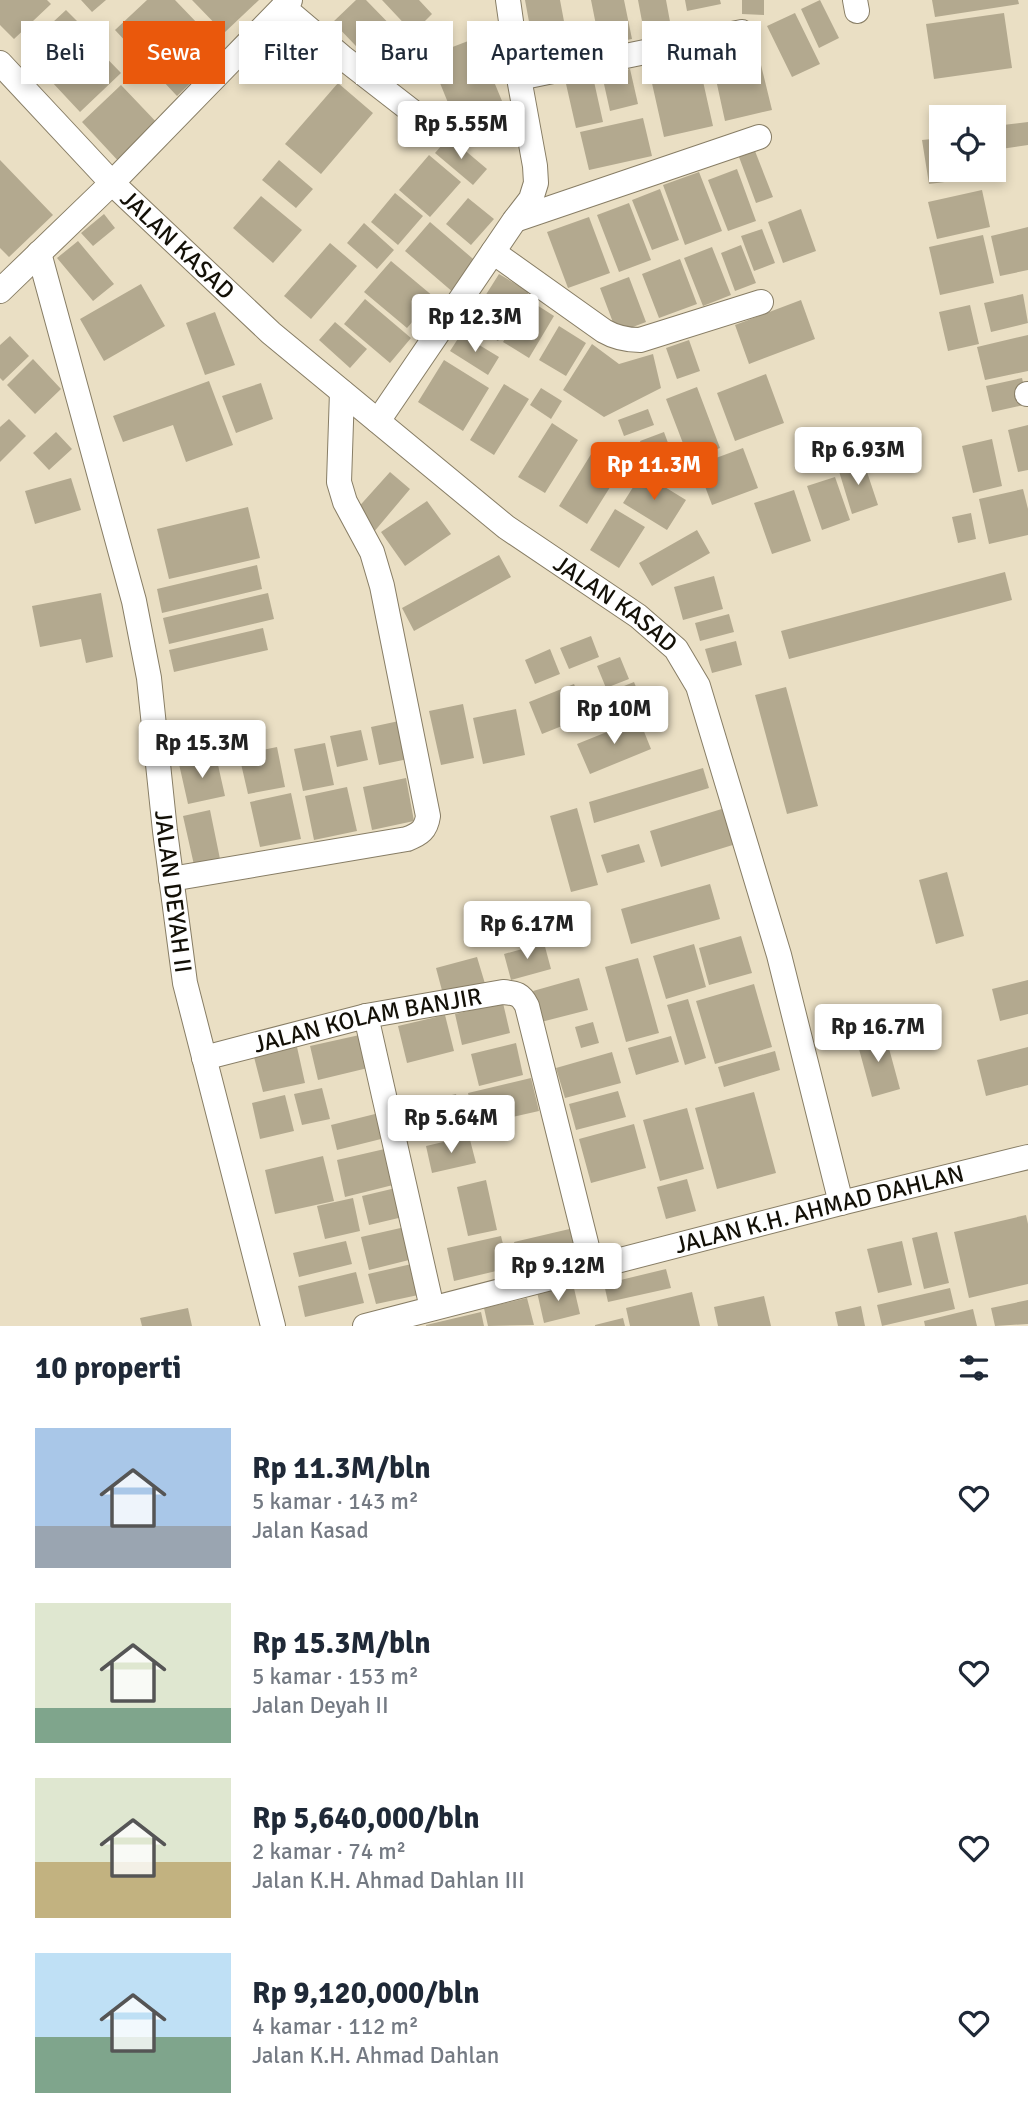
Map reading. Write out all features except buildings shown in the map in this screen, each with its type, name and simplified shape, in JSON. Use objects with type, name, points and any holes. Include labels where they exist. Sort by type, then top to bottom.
[{"type":"street","points":[[508,0],[511,21]]},
{"type":"street","points":[[0,291],[112,183],[287,4],[342,57],[427,123]]},
{"type":"street","name":"JALAN KASAD","points":[[0,63],[112,183],[271,333],[506,527],[638,616],[676,649],[698,686],[779,955],[841,1203]]},
{"type":"street","points":[[378,421],[514,220],[531,200],[536,183],[535,166],[520,84]]},
{"type":"street","points":[[514,220],[759,137]]},
{"type":"street","points":[[493,252],[604,331],[626,340],[640,340],[761,302]]},
{"type":"street","name":"JALAN DEYAH II","points":[[39,253],[134,601],[149,678],[185,983],[273,1326]]},
{"type":"street","points":[[171,879],[407,839],[423,832],[427,825],[428,816],[382,586],[372,552],[345,502],[339,482],[342,392]]},
{"type":"street","name":"JALAN KOLAM BANJIR","points":[[204,1058],[366,1016],[503,992],[515,993],[522,997],[527,1006],[592,1267]]},
{"type":"street","points":[[366,1016],[432,1308]]},
{"type":"street","name":"JALAN K.H. AHMAD DAHLAN","points":[[365,1326],[1028,1157]]}]
